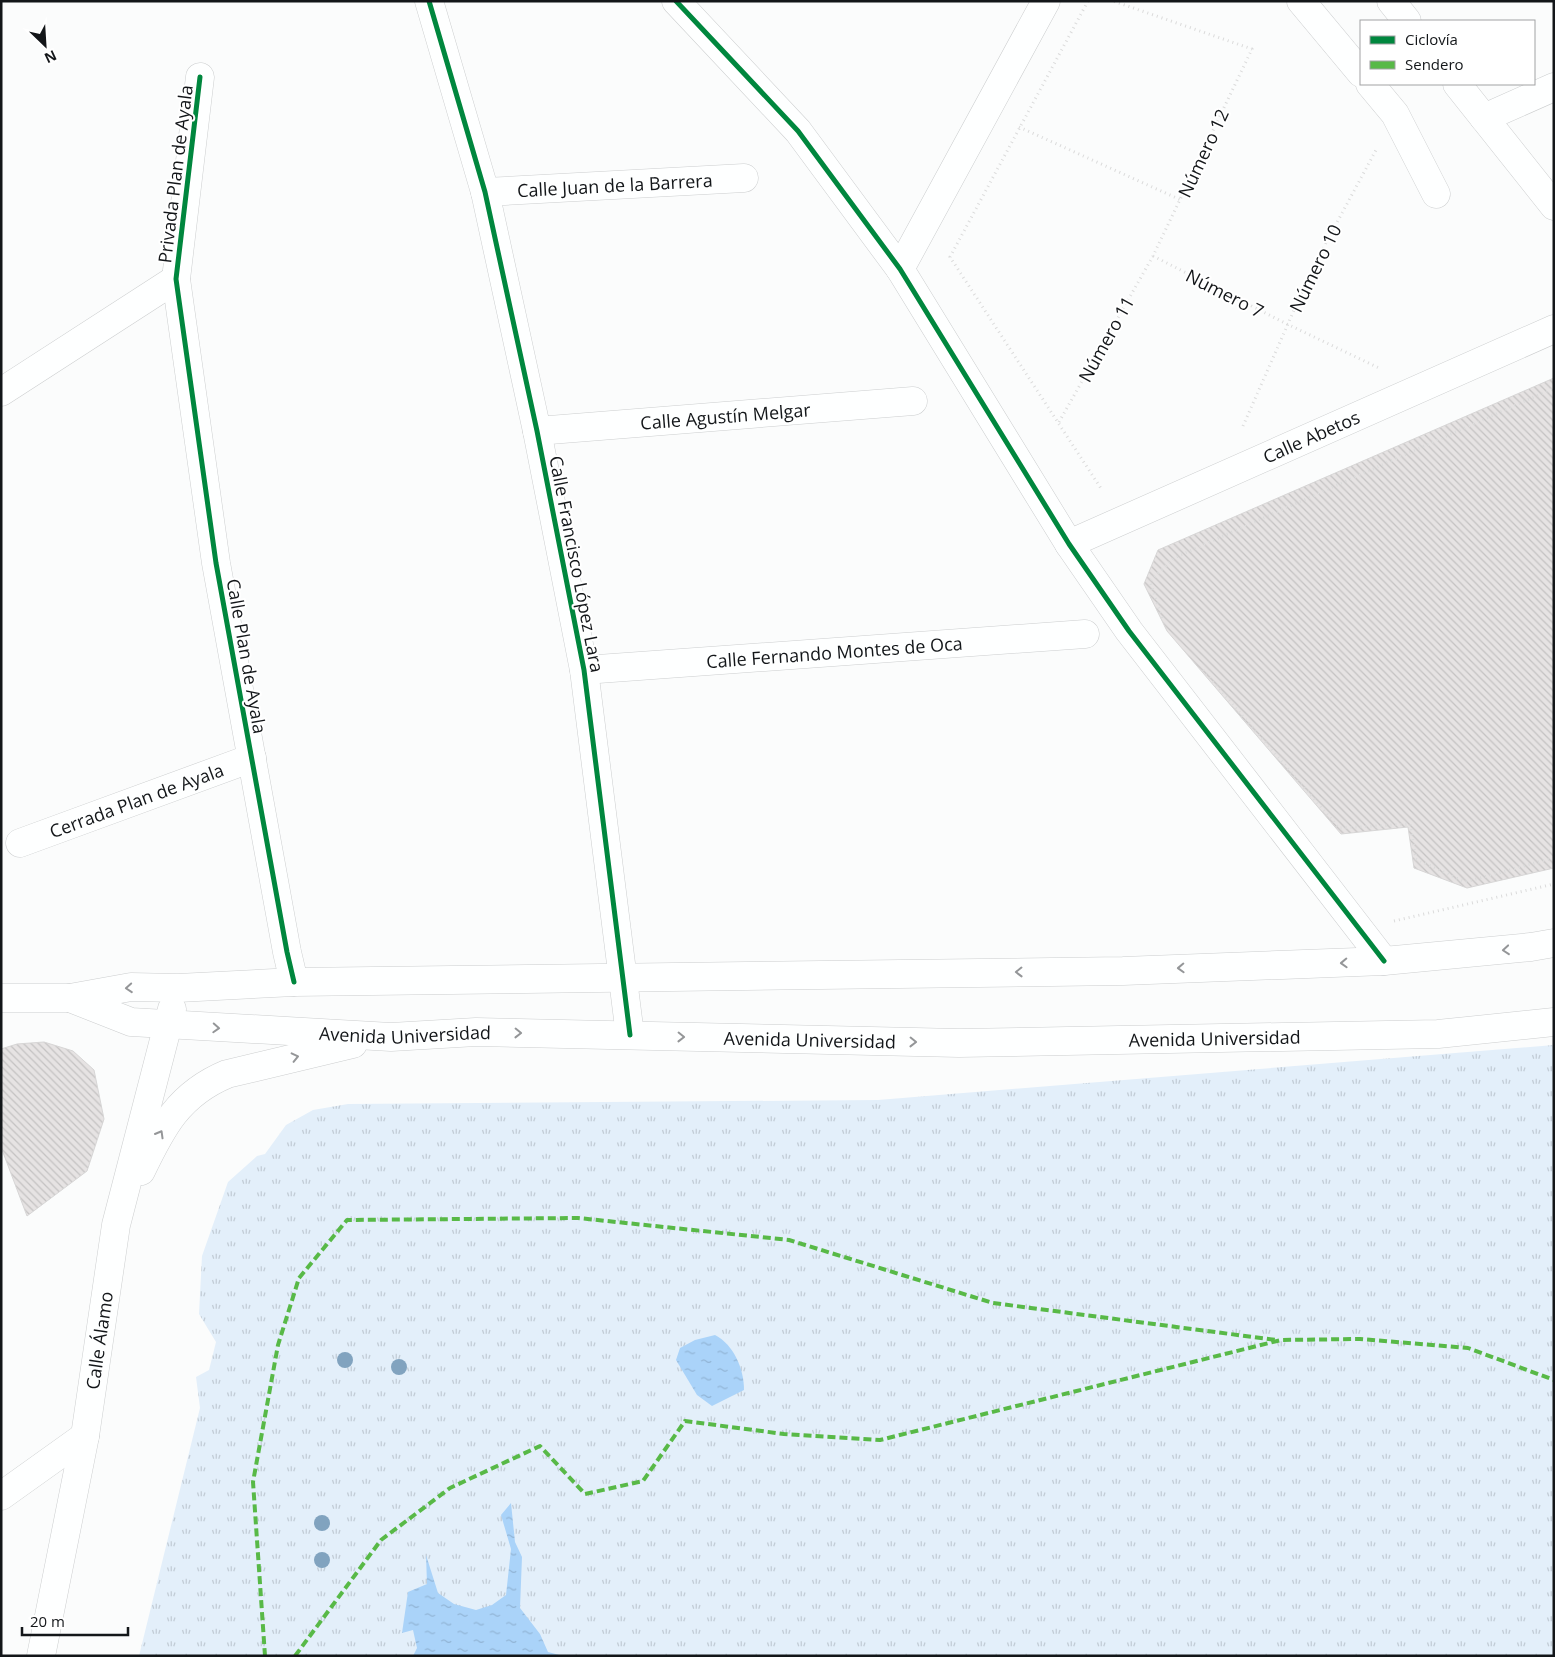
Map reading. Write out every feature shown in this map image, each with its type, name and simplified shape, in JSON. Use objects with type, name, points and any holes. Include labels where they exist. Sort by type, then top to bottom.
[{"type":"street","name":"Calle Francisco López Lara","points":[[429,1],[485,192],[538,431],[584,670],[630,1036]]},
{"type":"street","points":[[676,1],[798,131],[900,269],[1069,544],[1129,631],[1384,961]]},
{"type":"street","points":[[900,269],[1046,1]]},
{"type":"street","points":[[1301,1],[1360,72]]},
{"type":"street","points":[[1391,1],[1406,20]]},
{"type":"street","name":"Privada Plan de Ayala","points":[[184,334],[176,279],[200,77]]},
{"type":"street","points":[[1371,85],[1395,114],[1436,194]]},
{"type":"street","points":[[1457,85],[1554,206]]},
{"type":"street","points":[[1484,118],[1554,87]]},
{"type":"street","name":"Calle Juan de la Barrera","points":[[485,192],[744,178]]},
{"type":"street","points":[[1,392],[176,279]]},
{"type":"street","name":"Calle Abetos","points":[[1069,544],[1554,330]]},
{"type":"street","name":"Calle Plan de Ayala","points":[[184,334],[216,563],[294,982]]},
{"type":"street","name":"Calle Agustín Melgar","points":[[538,431],[913,401]]},
{"type":"street","name":"Calle Fernando Montes de Oca","points":[[584,670],[1085,634]]},
{"type":"street","name":"Cerrada Plan de Ayala","points":[[20,843],[252,758]]},
{"type":"street","name":"Avenida Universidad","points":[[1,998],[70,998],[131,987],[178,988],[294,982],[623,976],[1104,971],[1384,961],[1531,947],[1554,943]]},
{"type":"street","name":"Calle Álamo","points":[[40,1656],[85,1436],[116,1225],[178,988]]},
{"type":"street","name":"Avenida Universidad","points":[[70,998],[123,1021],[168,1026],[392,1037],[476,1032],[969,1043],[1438,1034],[1554,1022]]},
{"type":"street","points":[[116,1225],[142,1169],[173,1112],[189,1096],[209,1081],[244,1069],[392,1037]]},
{"type":"street","points":[[1,1496],[85,1436]]},
{"type":"path","points":[[1088,1],[950,257],[1102,490]]},
{"type":"path","points":[[1019,127],[1180,200]]},
{"type":"path","points":[[1164,625],[1150,581],[1174,558],[1554,388]]},
{"type":"path","points":[[1197,663],[1339,828],[1410,824],[1416,859],[1466,882],[1554,858]]},
{"type":"path","points":[[1359,929],[1554,884]]},
{"type":"green space","points":[[1554,1045],[1554,1656],[139,1656],[200,1408],[196,1377],[209,1370],[216,1342],[199,1314],[202,1256],[228,1182],[257,1156],[265,1154],[286,1125],[313,1110],[348,1104],[878,1100]]},
{"type":"water","points":[[715,1335],[728,1345],[737,1358],[744,1382],[744,1390],[712,1406],[697,1395],[676,1360],[680,1348],[695,1340]]},
{"type":"water","points":[[511,1503],[515,1542],[522,1557],[520,1608],[540,1634],[548,1652],[563,1656],[413,1656],[417,1648],[413,1630],[402,1633],[408,1592],[427,1584],[426,1555],[438,1593],[454,1604],[476,1610],[492,1605],[506,1595],[511,1549],[501,1515]]},
{"type":"building","points":[[1554,378],[1554,868],[1467,888],[1414,868],[1408,827],[1341,834],[1167,631],[1144,584],[1158,550]]},
{"type":"building","points":[[44,1042],[73,1051],[94,1070],[104,1119],[87,1171],[27,1216],[1,1147],[1,1049],[17,1044]]},
{"type":"marked path","points":[[265,1656],[253,1482],[278,1345],[299,1278],[347,1220],[578,1218],[789,1240],[993,1303],[1276,1340]]},
{"type":"marked path","points":[[295,1656],[381,1540],[450,1488],[540,1446],[585,1494],[643,1481],[685,1421],[784,1434],[880,1440],[1281,1340],[1360,1339],[1468,1348],[1554,1380]]},
{"type":"cycle path","points":[[429,1],[485,192],[537,431],[584,670],[630,1035]]},
{"type":"cycle path","points":[[676,1],[798,131],[900,269],[1069,544],[1129,631],[1384,961]]},
{"type":"cycle path","points":[[200,77],[176,279],[216,563],[294,982]]}]
